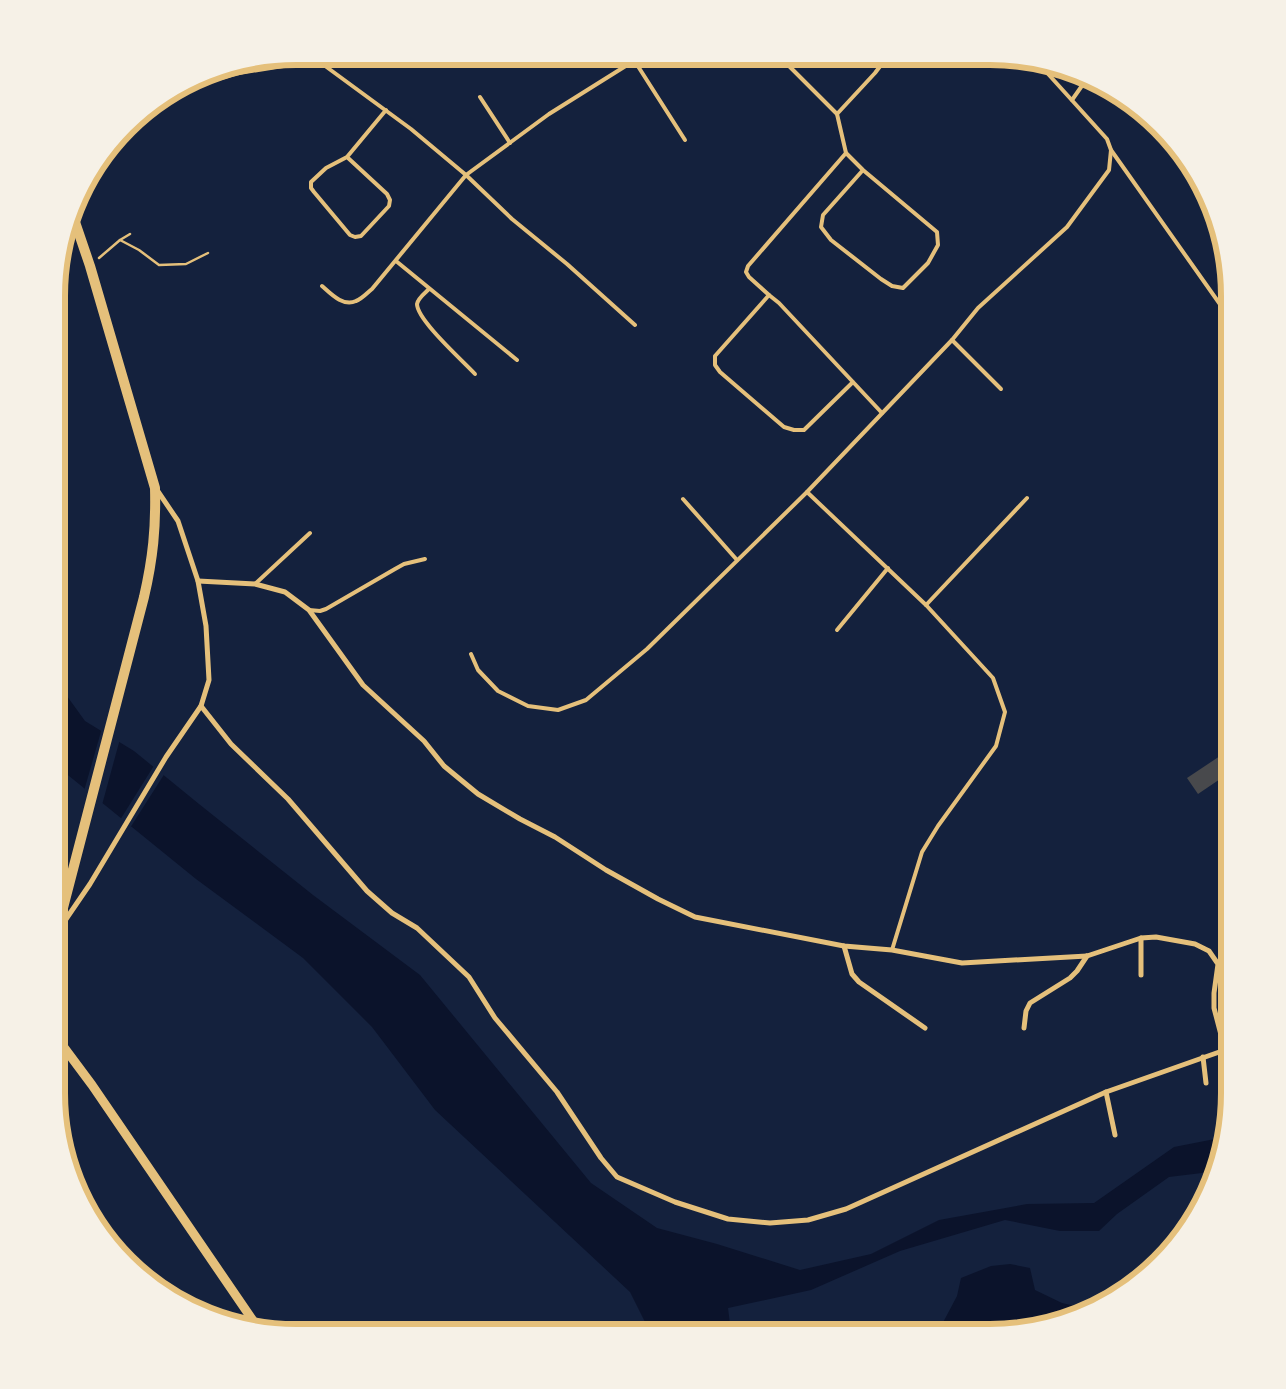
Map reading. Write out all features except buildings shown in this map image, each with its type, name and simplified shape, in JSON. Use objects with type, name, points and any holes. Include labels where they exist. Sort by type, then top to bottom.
[{"type":"main road","points":[[65,896],[144,597],[152,559],[156,524],[155,488],[90,266],[75,228]]},
{"type":"street","points":[[220,78],[275,66]]},
{"type":"street","points":[[65,921],[90,884],[166,757],[201,706],[209,680],[206,626],[198,581],[178,521],[155,488]]},
{"type":"street","points":[[198,581],[255,584],[286,592],[309,610],[363,685],[424,741],[444,766],[478,794],[554,837],[606,870],[696,917],[844,946],[892,950],[962,963],[1087,956],[1141,938],[1156,937],[1195,944],[1209,951],[1218,964],[1214,1008],[1221,1035]]},
{"type":"street","points":[[201,706],[231,744],[288,799],[367,892],[392,913],[417,928],[469,976],[496,1018],[557,1092],[601,1158],[617,1177],[675,1202],[728,1219],[770,1223],[808,1220],[846,1209],[1106,1092],[1221,1051]]},
{"type":"street","points":[[1141,938],[1141,975]]},
{"type":"street","points":[[844,946],[852,974],[859,982],[925,1028]]},
{"type":"street","points":[[1024,1028],[1026,1011],[1030,1003],[1070,978],[1077,972],[1087,956]]},
{"type":"street","points":[[65,1049],[92,1084],[253,1320]]},
{"type":"street","points":[[1204,1057],[1206,1083]]},
{"type":"street","points":[[1106,1092],[1115,1136]]},
{"type":"lane","points":[[326,65],[386,110],[466,175],[512,219],[567,264],[635,325]]},
{"type":"lane","points":[[322,286],[337,299],[356,302],[372,289],[466,175],[549,114],[626,65]]},
{"type":"lane","points":[[637,65],[686,140]]},
{"type":"lane","points":[[788,65],[837,114],[846,153],[863,170],[937,232],[938,245],[928,263],[903,288],[892,286],[882,279],[831,240],[821,228],[823,215],[863,170]]},
{"type":"lane","points":[[837,114],[881,65]]},
{"type":"lane","points":[[1046,72],[1106,139],[1110,150],[1221,306]]},
{"type":"lane","points":[[1072,100],[1083,85]]},
{"type":"lane","points":[[480,96],[510,143]]},
{"type":"lane","points":[[347,157],[387,194],[390,200],[389,206],[361,236],[355,237],[350,235],[311,188],[311,182],[326,168],[347,157],[386,110]]},
{"type":"lane","points":[[471,654],[478,670],[498,691],[528,706],[558,710],[586,700],[640,655],[807,492],[952,340],[978,308],[1067,227],[1109,170],[1110,150]]},
{"type":"lane","points":[[846,153],[748,266],[746,272],[749,277],[779,303],[882,413]]},
{"type":"lane","points":[[396,261],[517,360]]},
{"type":"lane","points":[[429,289],[418,300],[419,313],[439,338],[475,374]]},
{"type":"lane","points":[[769,295],[715,356],[715,364],[720,372],[784,427],[794,430],[804,430],[853,382]]},
{"type":"lane","points":[[952,340],[1001,389]]},
{"type":"lane","points":[[807,492],[926,605],[993,678],[1006,712],[996,746],[938,826],[922,852],[892,950]]},
{"type":"lane","points":[[926,605],[1027,498]]},
{"type":"lane","points":[[683,499],[737,560]]},
{"type":"lane","points":[[255,584],[310,533]]},
{"type":"lane","points":[[309,610],[320,611],[326,609],[395,569],[425,559]]},
{"type":"lane","points":[[837,630],[888,568]]},
{"type":"path","points":[[90,266],[120,240],[130,234]]},
{"type":"path","points":[[120,240],[159,264],[186,264],[208,253]]},
{"type":"water","points":[[65,693],[85,721],[134,751],[313,895],[420,975],[591,1183],[657,1228],[717,1244],[800,1270],[871,1254],[939,1220],[1027,1204],[1094,1203],[1174,1147],[1217,1139],[1207,1172],[1169,1177],[1117,1214],[1099,1231],[1060,1231],[1005,1220],[900,1251],[811,1290],[728,1308],[730,1324],[646,1324],[630,1292],[435,1110],[372,1027],[303,958],[196,879],[65,773]]},
{"type":"water","points":[[1010,1264],[1030,1268],[1035,1290],[1062,1303],[1077,1306],[1035,1320],[1005,1324],[942,1324],[957,1296],[961,1278],[991,1266]]},
{"type":"pier","points":[[102,728],[120,739],[102,805],[84,791]]},
{"type":"pier","points":[[155,764],[165,773],[130,828],[120,820]]}]
